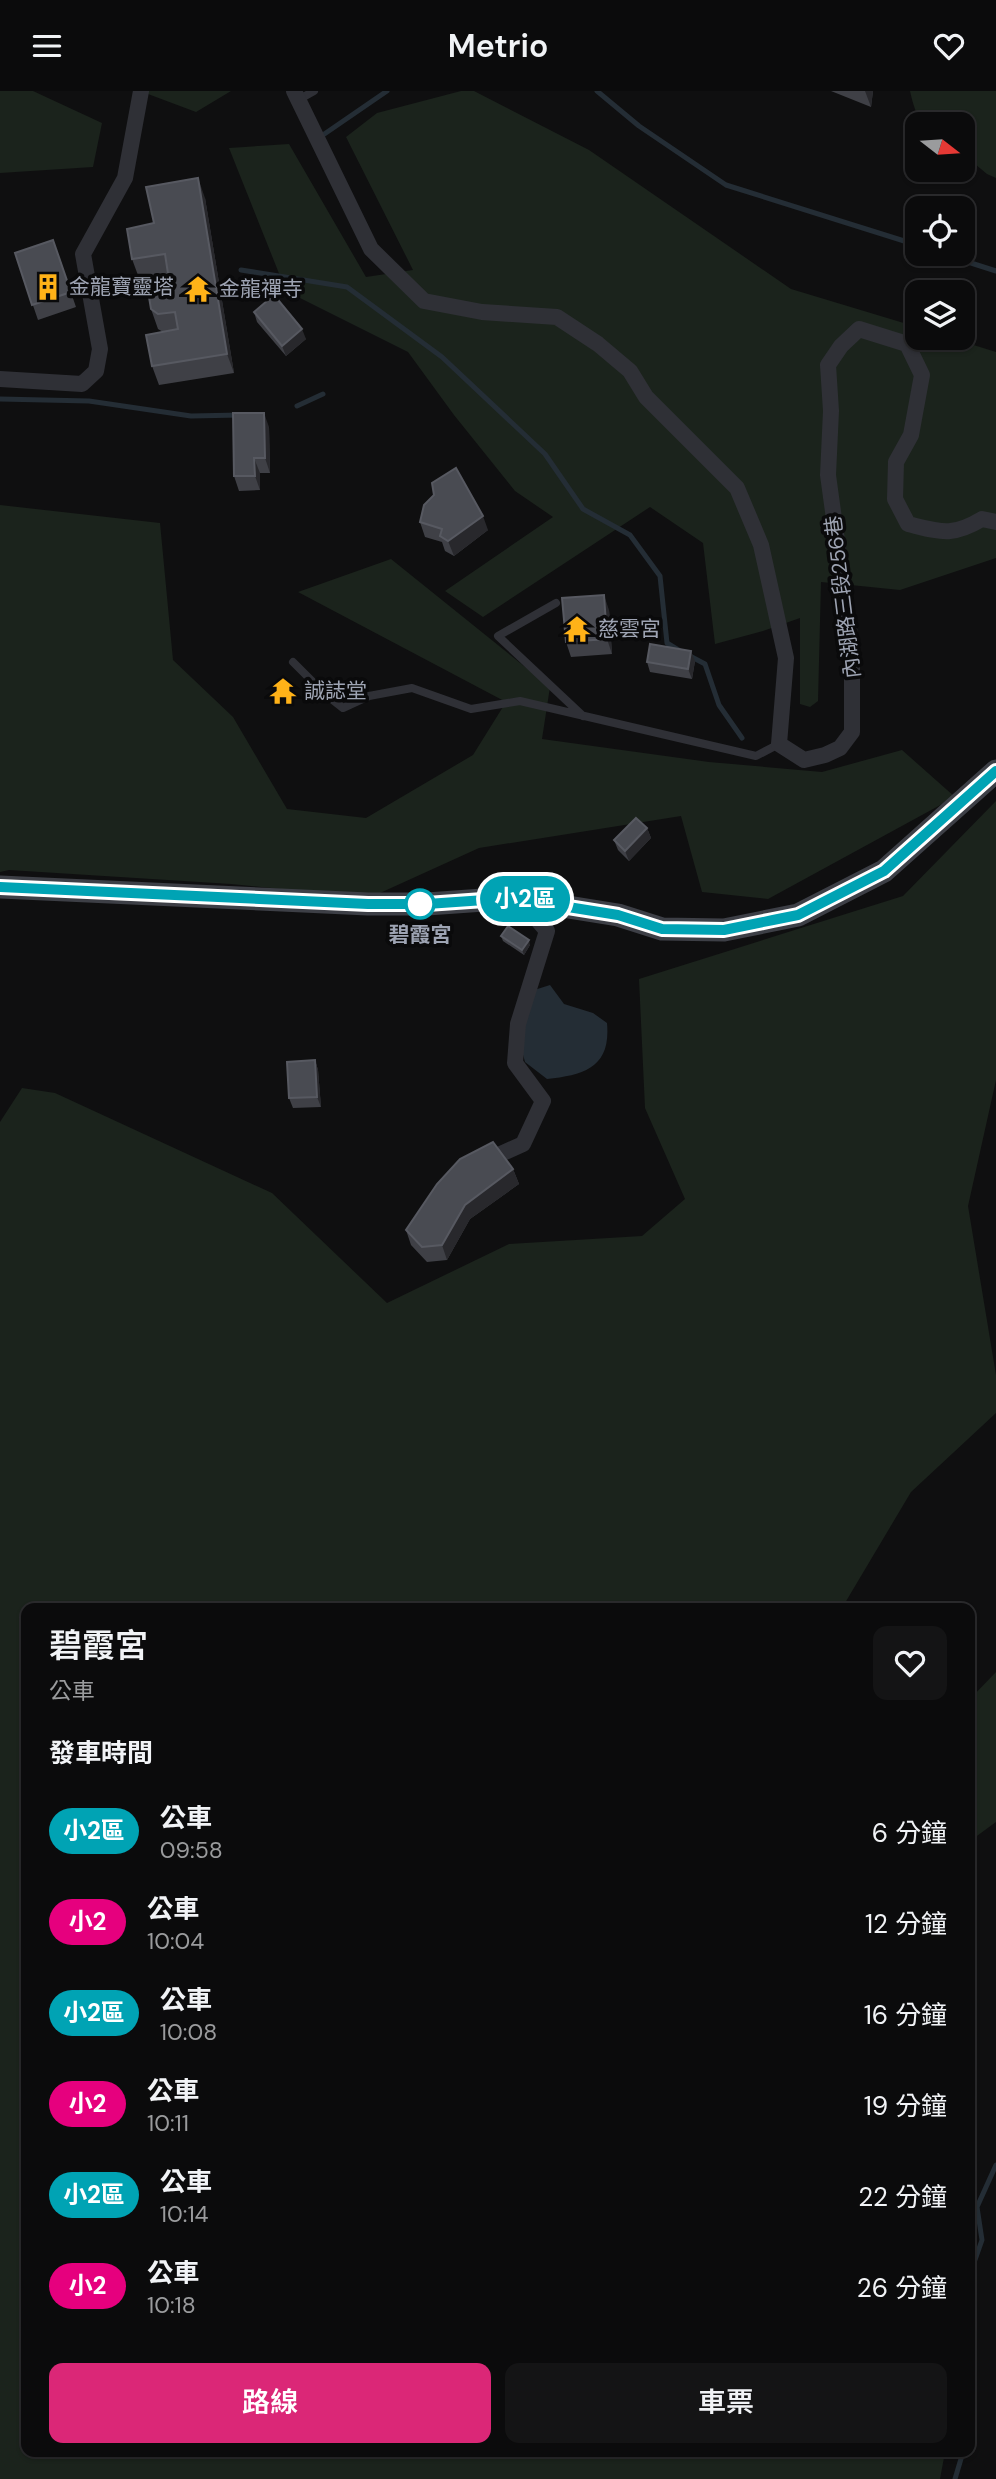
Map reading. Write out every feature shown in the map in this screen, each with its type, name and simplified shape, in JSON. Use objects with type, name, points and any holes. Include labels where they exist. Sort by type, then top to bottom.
[{"type":"street","points":[[0,379],[82,384],[96,371],[100,349],[83,254],[125,178],[141,91]]},
{"type":"street","points":[[296,95],[371,249],[424,301],[482,312],[557,317],[598,344],[630,371],[646,397],[737,488],[761,545],[786,658],[779,744]]},
{"type":"street","name":"內湖路三段256巷","points":[[779,744],[804,760],[840,748],[852,732],[852,650],[828,475],[831,411],[828,365],[841,346],[859,328],[907,344],[922,376],[911,435],[896,462],[895,499],[908,524],[937,531],[962,530],[982,519],[996,522]]},
{"type":"street","points":[[0,887],[368,904],[427,904],[512,898],[618,915],[662,929],[724,930],[798,915],[884,871],[996,771]]},
{"type":"street","points":[[466,1168],[503,1155],[523,1144],[543,1101],[515,1063],[518,1024],[547,931],[530,911],[528,900]]},
{"type":"lane","points":[[296,95],[314,91]]},
{"type":"lane","points":[[556,603],[498,636],[584,716]]},
{"type":"lane","points":[[293,662],[343,708],[369,696],[411,688],[471,709],[520,701],[756,757],[779,744]]},
{"type":"shaded area","points":[[0,91],[33,91],[102,123],[93,167],[0,173]]},
{"type":"shaded area","points":[[140,91],[231,91],[196,112]]},
{"type":"shaded area","points":[[461,91],[474,91],[589,150],[791,289],[905,323],[905,350],[975,350],[975,345],[996,352],[996,558],[900,590],[821,582],[818,701],[810,707],[800,704],[800,618],[715,644],[703,543],[650,507],[483,617],[445,591],[553,517],[515,491],[408,352],[286,291],[229,148],[289,144],[366,277],[413,270],[346,137],[377,113]]},
{"type":"shaded area","points":[[910,91],[996,91],[996,178],[975,164],[975,112],[917,112]]},
{"type":"shaded area","points":[[0,505],[160,523],[173,660],[233,717],[287,809],[366,818],[473,755],[506,702],[298,592],[391,559],[550,687],[542,739],[709,762],[822,772],[902,750],[955,797],[768,899],[702,892],[681,816],[479,848],[369,898],[231,884],[9,870],[0,872]]},
{"type":"shaded area","points":[[996,801],[996,1080],[968,1206],[996,1375],[996,1413],[911,1492],[845,1603],[21,1603],[21,2457],[944,2457],[940,2479],[0,2479],[0,1122],[22,1088],[55,1093],[272,1193],[387,1303],[509,1244],[642,1236],[685,1199],[645,1108],[639,979],[903,896]]},
{"type":"shaded area","points":[[550,985],[564,1004],[593,1013],[607,1023],[607,1038],[605,1050],[593,1066],[573,1075],[547,1079],[525,1062],[518,1035],[528,992]]},
{"type":"shaded area","points":[[996,1672],[996,1822],[975,1837],[975,1694]]},
{"type":"building","name":"金龍禪寺","points":[[198,178],[227,354],[152,366],[146,335],[178,329],[175,312],[158,314],[151,309],[148,291],[150,286],[153,282],[169,280],[165,254],[132,259],[127,229],[154,223],[146,187]]},
{"type":"building","name":"金龍寶靈塔","points":[[53,240],[71,292],[32,305],[15,253]]},
{"type":"building","points":[[274,295],[302,329],[282,346],[254,312]]},
{"type":"building","points":[[233,413],[264,413],[265,458],[254,458],[255,476],[234,476]]},
{"type":"building","points":[[456,468],[483,516],[448,541],[440,536],[442,529],[420,522],[424,505],[434,495],[432,483]]},
{"type":"building","points":[[604,595],[607,639],[566,642],[562,598]]},
{"type":"building","points":[[650,644],[691,651],[688,669],[647,662]]},
{"type":"building","points":[[636,818],[647,828],[625,851],[614,840]]},
{"type":"building","points":[[508,926],[529,940],[522,950],[501,936]]},
{"type":"building","points":[[315,1060],[317,1097],[289,1098],[287,1062]]},
{"type":"building","points":[[493,1142],[513,1169],[465,1205],[442,1245],[422,1247],[406,1230],[437,1184],[460,1159]]},
{"type":"waterway","points":[[320,137],[387,91]]},
{"type":"waterway","points":[[597,91],[639,126],[726,185],[905,241]]},
{"type":"waterway","points":[[975,264],[996,271]]},
{"type":"waterway","points":[[241,270],[347,287],[442,357],[545,454],[583,509],[630,535],[660,576],[667,643],[680,651]]},
{"type":"waterway","points":[[297,406],[323,394]]},
{"type":"waterway","points":[[0,399],[89,401],[191,416],[240,415]]},
{"type":"waterway","points":[[688,655],[705,664],[719,705],[742,738]]},
{"type":"waterway","points":[[975,2260],[982,2240],[977,2207],[996,2165]]},
{"type":"waterway","points":[[955,2479],[962,2457]]},
{"type":"bus line","name":"小2區","points":[[0,887],[368,904],[427,904],[512,898],[618,915],[662,929],[724,930],[798,915],[884,871],[996,771]]},
{"type":"place","name":"金龍寶靈塔","points":[[48,287]]},
{"type":"place","name":"金龍禪寺","points":[[198,289]]},
{"type":"place","name":"慈雲宮","points":[[577,629]]},
{"type":"place","name":"誠誌堂","points":[[283,691]]},
{"type":"place","name":"碧霞宮","points":[[420,904]]}]
